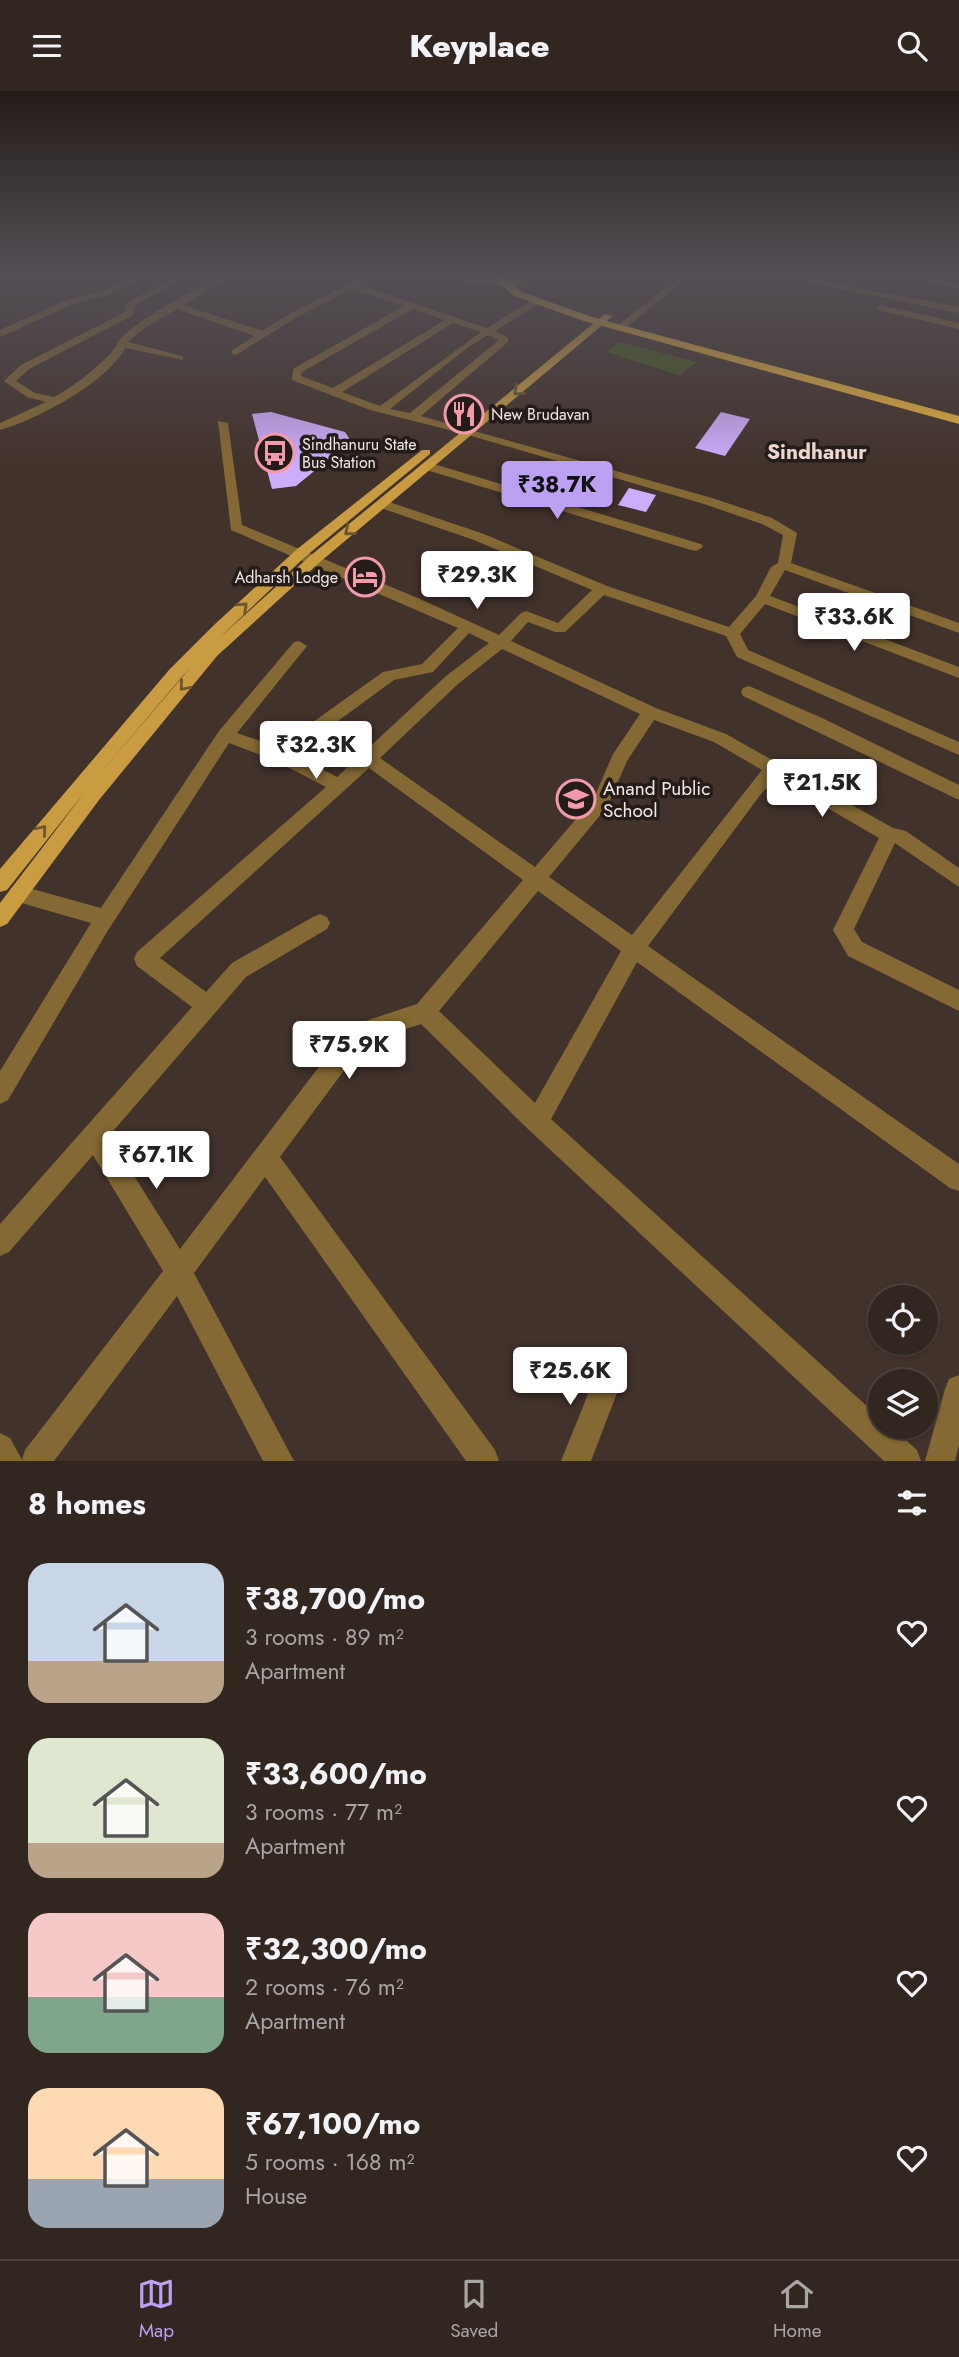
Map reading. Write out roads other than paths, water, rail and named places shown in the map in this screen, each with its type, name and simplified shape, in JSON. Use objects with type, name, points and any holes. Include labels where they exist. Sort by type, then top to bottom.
[{"type":"highway","points":[[673,339],[959,420]]},
{"type":"highway","points":[[676,339],[959,414]]},
{"type":"main road","points":[[0,918],[6,889],[93,795],[212,652],[308,556],[572,339]]},
{"type":"main road","points":[[308,556],[382,504],[428,465],[462,429]]},
{"type":"street","points":[[9,381],[25,367],[80,339]]},
{"type":"street","points":[[0,427],[83,385],[118,352],[127,339]]},
{"type":"street","points":[[236,352],[257,339]]},
{"type":"street","points":[[353,339],[297,371],[296,378],[374,408],[462,429],[767,521],[790,533],[784,565],[776,570],[762,599],[732,633]]},
{"type":"street","points":[[335,391],[420,339]]},
{"type":"street","points":[[383,409],[477,339]]},
{"type":"street","points":[[414,416],[505,340],[503,339]]},
{"type":"street","points":[[122,344],[179,358]]},
{"type":"street","points":[[0,370],[9,381],[31,395],[56,401]]},
{"type":"street","points":[[222,423],[236,527],[502,641],[650,712],[720,739],[890,835],[899,836],[959,879]]},
{"type":"street","points":[[428,465],[696,547]]},
{"type":"street","points":[[382,504],[479,537],[602,589],[732,633],[741,653],[959,749]]},
{"type":"street","points":[[784,565],[959,628]]},
{"type":"street","points":[[207,1005],[144,959],[339,786],[452,680],[502,641],[526,616],[560,629],[602,589]]},
{"type":"street","points":[[762,599],[959,673]]},
{"type":"street","points":[[280,755],[388,676],[427,668],[468,626]]},
{"type":"street","points":[[0,1092],[105,918],[225,736],[299,646]]},
{"type":"street","points":[[749,692],[959,793]]},
{"type":"street","points":[[36,1461],[358,1034],[424,1012],[601,802],[619,759],[650,712]]},
{"type":"street","points":[[225,736],[280,755],[339,786]]},
{"type":"street","points":[[367,758],[959,1179]]},
{"type":"street","points":[[537,1122],[634,948],[755,789],[774,769]]},
{"type":"street","points":[[890,835],[843,930],[855,949],[959,1001]]},
{"type":"street","points":[[6,889],[105,918]]},
{"type":"street","points":[[0,1243],[239,970],[320,923]]},
{"type":"street","points":[[424,1012],[537,1122],[905,1461]]},
{"type":"street","points":[[95,1135],[178,1272],[279,1461]]},
{"type":"street","points":[[265,1156],[484,1461]]},
{"type":"street","points":[[576,1461],[611,1372]]},
{"type":"street","points":[[940,1461],[959,1389]]},
{"type":"street","points":[[0,1448],[7,1461]]},
{"type":"place","name":"New Brudavan","points":[[464,414]]},
{"type":"place","name":"Sindhanuru State Bus Station","points":[[275,453]]},
{"type":"place","name":"Adharsh Lodge","points":[[365,577]]},
{"type":"place","name":"Anand Public School","points":[[576,799]]},
{"type":"district","name":"Sindhanur","points":[[817,452]]}]
